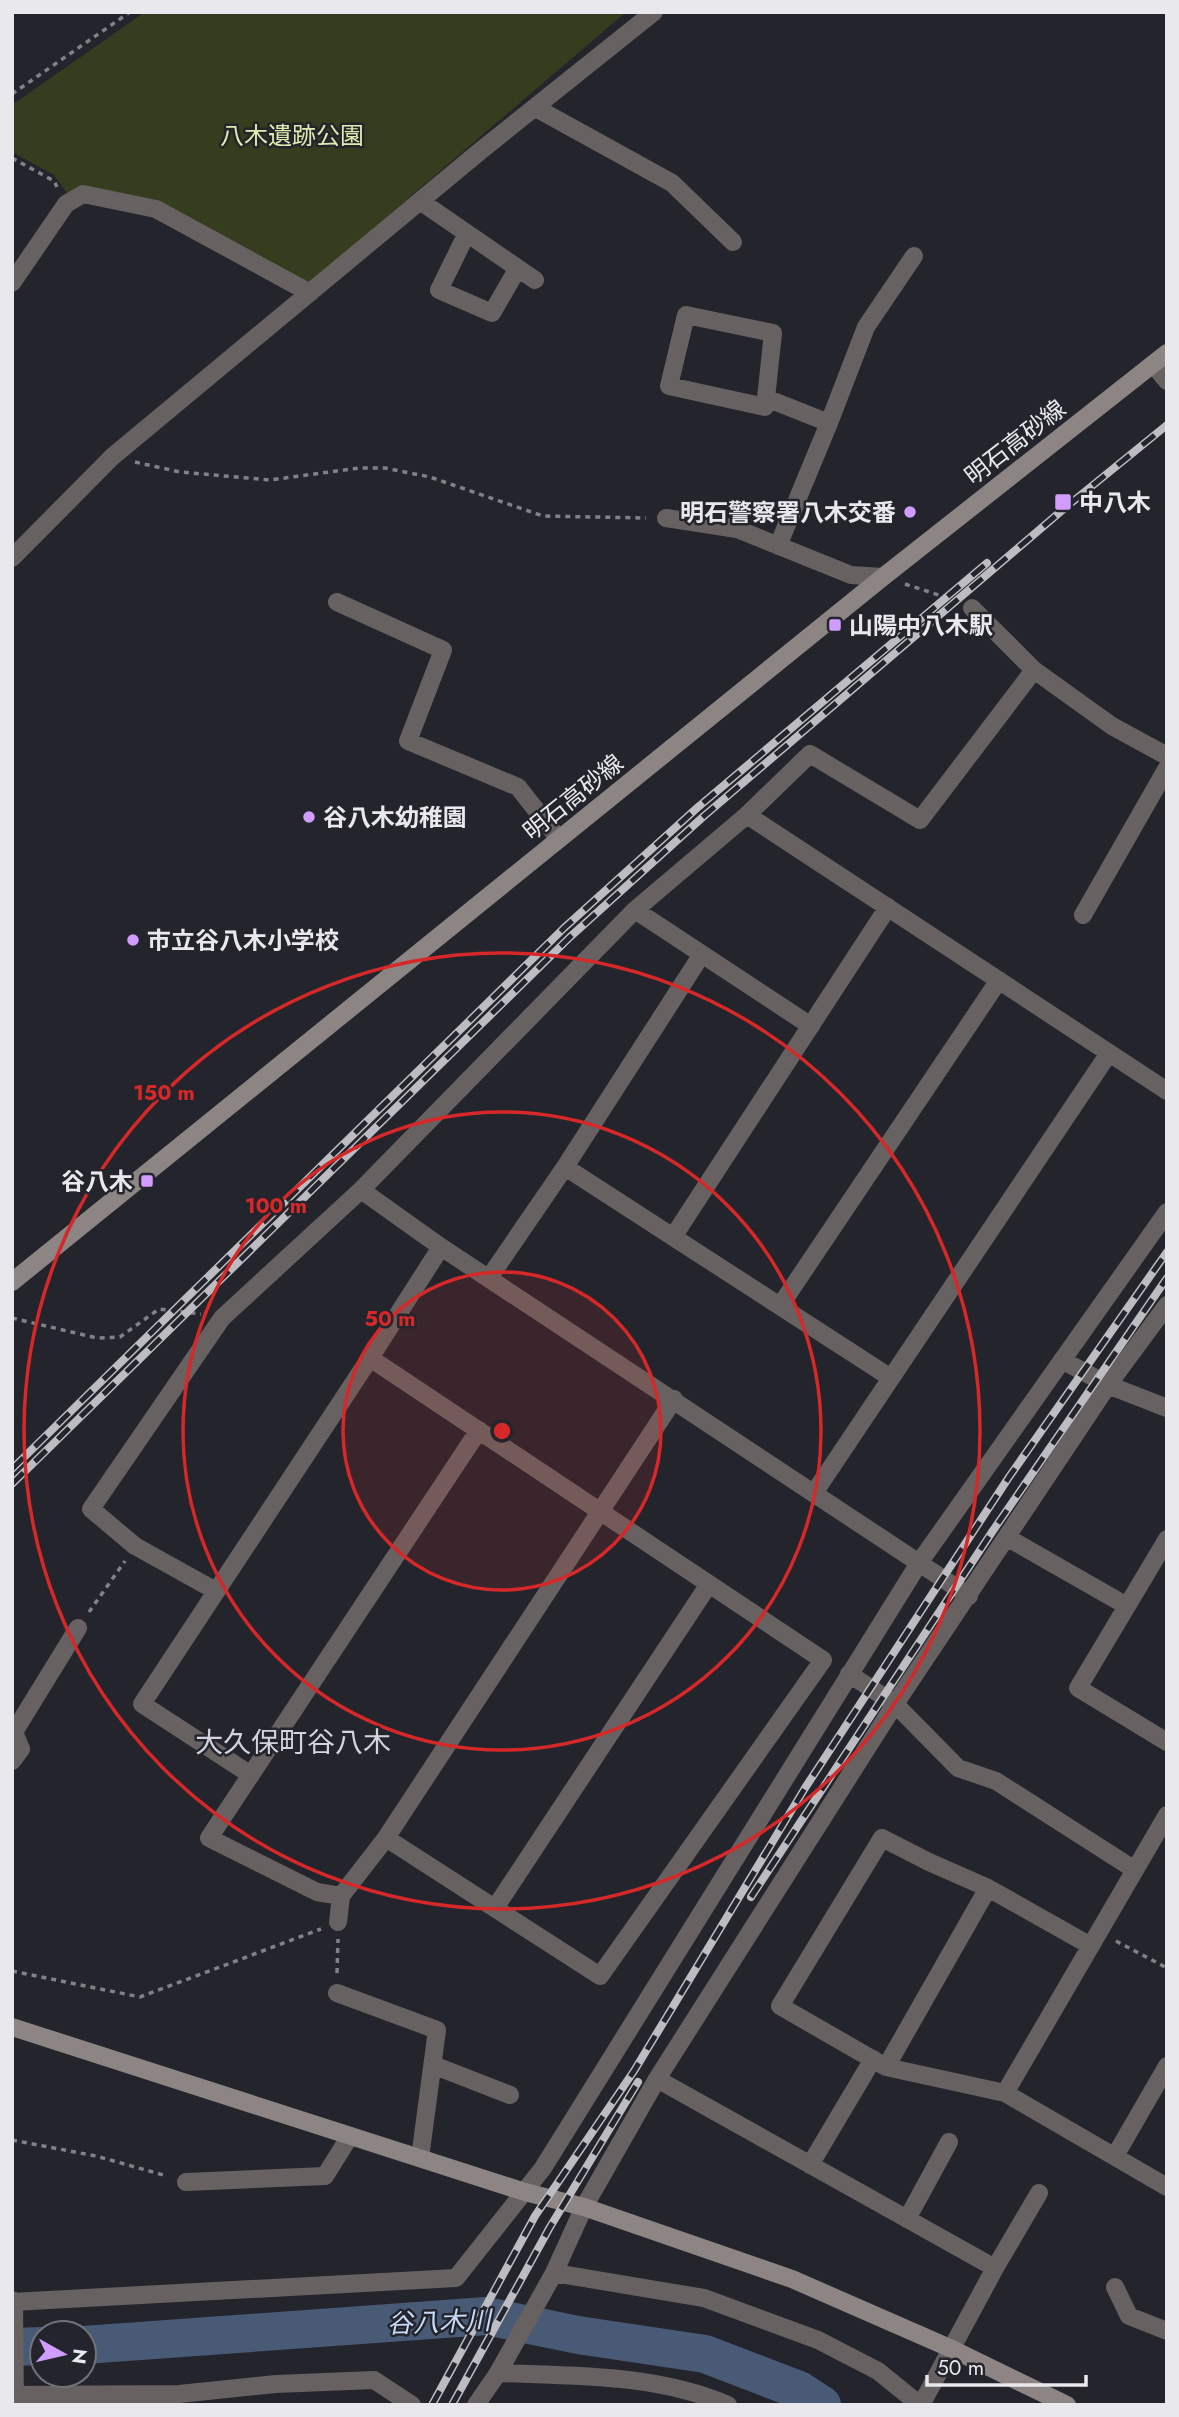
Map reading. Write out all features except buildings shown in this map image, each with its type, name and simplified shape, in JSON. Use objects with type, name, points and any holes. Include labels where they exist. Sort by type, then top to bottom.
[{"type":"main road","name":"明石高砂線","points":[[12,1282],[883,578],[1160,358]]},
{"type":"main road","points":[[12,2027],[525,2192],[584,2207],[792,2279],[952,2349],[1067,2405]]},
{"type":"street","points":[[12,558],[111,457],[420,201],[654,12]]},
{"type":"street","points":[[536,108],[672,183],[733,242]]},
{"type":"street","points":[[12,284],[66,204],[83,194],[156,209],[310,293]]},
{"type":"street","points":[[420,201],[535,280]]},
{"type":"street","points":[[467,233],[439,290],[492,313],[518,268]]},
{"type":"street","points":[[778,546],[866,327],[914,256]]},
{"type":"street","points":[[686,314],[773,333],[766,398],[765,407],[670,386],[686,314]]},
{"type":"street","points":[[1160,358],[1167,381]]},
{"type":"street","points":[[766,398],[829,423]]},
{"type":"street","points":[[666,518],[737,529],[851,575],[883,578]]},
{"type":"street","points":[[337,602],[443,650],[408,741],[518,787],[559,839]]},
{"type":"street","points":[[971,608],[1034,670],[1112,726],[1167,756]]},
{"type":"street","points":[[216,1591],[135,1546],[90,1509],[222,1318],[361,1189],[635,910],[747,815],[810,754],[920,820],[1034,670]]},
{"type":"street","points":[[1083,915],[1167,768]]},
{"type":"street","points":[[747,815],[1167,1091]]},
{"type":"street","points":[[673,1237],[888,907]]},
{"type":"street","points":[[635,910],[811,1026]]},
{"type":"street","points":[[489,1278],[565,1167],[702,954]]},
{"type":"street","points":[[779,1306],[999,980]]},
{"type":"street","points":[[814,1493],[1109,1053]]},
{"type":"street","points":[[565,1167],[891,1378]]},
{"type":"street","points":[[361,1189],[441,1247],[969,1596]]},
{"type":"street","points":[[412,2405],[374,2380],[276,2384],[179,2394],[14,2398],[13,2302],[456,2278],[543,2168],[919,1563],[1167,1212]]},
{"type":"street","points":[[251,1775],[142,1704],[441,1247]]},
{"type":"street","points":[[476,2405],[498,2373],[554,2273],[584,2207],[657,2079],[895,1704],[1108,1385],[1167,1305]]},
{"type":"street","points":[[370,1358],[823,1660],[600,1976],[386,1838]]},
{"type":"street","points":[[1062,1360],[1108,1385],[1167,1408]]},
{"type":"street","points":[[338,1922],[341,1896],[386,1838],[674,1399]]},
{"type":"street","points":[[341,1896],[317,1892],[209,1838],[479,1430]]},
{"type":"street","points":[[1008,1538],[1127,1606]]},
{"type":"street","points":[[1167,1539],[1078,1688],[1167,1741]]},
{"type":"street","points":[[495,1908],[709,1584]]},
{"type":"street","points":[[12,1761],[22,1749],[14,1732],[78,1628]]},
{"type":"street","points":[[849,1674],[895,1704],[958,1768],[996,1781],[1135,1870]]},
{"type":"street","points":[[1005,2093],[1167,1815]]},
{"type":"street","points":[[1095,1939],[882,1838],[780,2006],[880,2063],[1005,2093],[1167,2187]]},
{"type":"street","points":[[810,2165],[880,2063],[988,1888]]},
{"type":"street","points":[[337,1993],[437,2030],[420,2158]]},
{"type":"street","points":[[433,2064],[510,2095]]},
{"type":"street","points":[[1115,2156],[1166,2070]]},
{"type":"street","points":[[657,2079],[995,2268]]},
{"type":"street","points":[[186,2182],[325,2176],[350,2136]]},
{"type":"street","points":[[907,2219],[949,2141]]},
{"type":"street","points":[[554,2273],[704,2298],[818,2340],[878,2371],[920,2405],[995,2268],[1040,2193]]},
{"type":"street","points":[[1115,2287],[1129,2316],[1167,2331]]},
{"type":"street","points":[[498,2373],[627,2378],[712,2398],[728,2405]]},
{"type":"path","points":[[12,94],[130,12]]},
{"type":"path","points":[[12,158],[54,181],[66,204]]},
{"type":"path","points":[[111,457],[180,472],[270,480],[359,468],[385,468],[429,477],[543,516],[666,518]]},
{"type":"path","points":[[883,578],[946,597],[971,608]]},
{"type":"path","points":[[12,1318],[97,1338],[120,1337],[159,1309],[222,1318]]},
{"type":"path","points":[[78,1628],[135,1546]]},
{"type":"path","points":[[12,1971],[140,1997],[338,1922],[337,1993]]},
{"type":"path","points":[[1095,1939],[1167,1968]]},
{"type":"path","points":[[12,2140],[96,2157],[186,2182]]},
{"type":"green space","name":"八木遺跡公園","points":[[145,12],[626,12],[308,284],[157,202],[69,196],[54,175],[12,152],[12,105]]},
{"type":"waterway","name":"谷八木川","points":[[98,2344],[486,2316],[578,2335],[705,2354],[799,2390],[822,2405]]},
{"type":"waterway","name":"谷八木川","points":[[12,2347],[28,2346]]},
{"type":"railway","points":[[12,1484],[570,937],[704,816],[1066,507],[1167,425]]},
{"type":"railway","points":[[12,1469],[564,928],[697,808],[987,563]]},
{"type":"railway","points":[[432,2405],[535,2216],[634,2071],[805,1788],[1009,1477],[1167,1252]]},
{"type":"railway","points":[[751,1897],[992,1532],[1167,1278]]},
{"type":"railway","points":[[452,2405],[550,2227],[638,2082]]},
{"type":"place","name":"中八木","points":[[1063,502]]},
{"type":"place","name":"明石警察署八木交番","points":[[910,512]]},
{"type":"place","name":"山陽中八木駅","points":[[835,625]]},
{"type":"place","name":"谷八木幼稚園","points":[[309,817]]},
{"type":"place","name":"市立谷八木小学校","points":[[133,940]]},
{"type":"place","name":"谷八木","points":[[147,1181]]},
{"type":"district","name":"大久保町谷八木","points":[[293,1742]]}]
